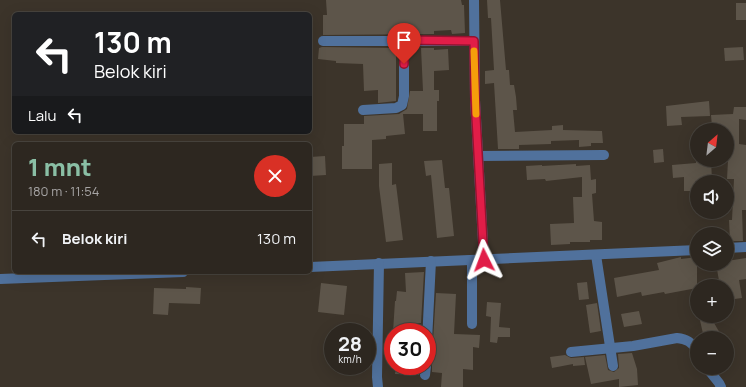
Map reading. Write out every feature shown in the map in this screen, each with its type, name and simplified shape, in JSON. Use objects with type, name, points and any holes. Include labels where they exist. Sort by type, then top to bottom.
[{"type":"street","points":[[474,0],[474,41],[484,260]]},
{"type":"street","points":[[363,110],[396,108],[402,106],[404,96],[404,40]]},
{"type":"street","points":[[322,41],[474,41]]},
{"type":"street","points":[[479,156],[604,155]]},
{"type":"street","points":[[734,248],[746,247]]},
{"type":"street","points":[[312,267],[690,250]]},
{"type":"street","points":[[596,255],[614,366]]},
{"type":"street","points":[[472,260],[472,324]]},
{"type":"street","points":[[428,323],[431,261]]},
{"type":"street","points":[[378,387],[379,263]]},
{"type":"street","points":[[0,279],[131,274]]},
{"type":"street","points":[[571,352],[633,346],[677,338],[690,342]]},
{"type":"street","points":[[713,375],[721,387]]},
{"type":"building","points":[[326,0],[461,0],[462,5],[464,5],[465,33],[452,34],[451,30],[434,31],[434,34],[323,35],[323,15],[327,15]]},
{"type":"building","points":[[487,0],[500,0],[506,70],[509,70],[510,85],[514,85],[516,97],[517,110],[513,110],[515,132],[552,130],[552,126],[563,125],[563,130],[602,131],[603,143],[591,143],[591,146],[579,147],[579,140],[551,141],[551,144],[519,145],[519,149],[498,149],[494,83],[485,84],[485,71],[494,70],[491,18],[488,18]]},
{"type":"building","points":[[736,3],[746,3],[746,20],[736,20]]},
{"type":"building","points":[[743,47],[744,60],[725,61],[724,48]]},
{"type":"building","points":[[319,48],[396,48],[396,101],[378,103],[378,90],[364,91],[363,64],[336,63],[336,61],[318,59]]},
{"type":"building","points":[[421,48],[434,48],[434,50],[448,49],[449,70],[434,71],[434,90],[439,90],[439,101],[437,101],[437,131],[423,131],[423,114],[403,114],[405,134],[386,136],[386,139],[372,140],[372,169],[342,169],[344,124],[364,124],[364,116],[399,114],[407,109],[410,91],[423,91]]},
{"type":"building","points":[[709,101],[710,116],[681,117],[682,125],[667,126],[666,106]]},
{"type":"building","points":[[734,107],[746,107],[746,120],[739,119],[739,144],[746,145],[746,210],[742,210],[743,241],[734,241],[734,227],[729,227],[729,220],[734,219],[734,175],[727,175],[728,167],[734,167],[734,123],[712,123],[711,115],[733,114]]},
{"type":"building","points":[[663,149],[664,162],[654,163],[653,150]]},
{"type":"building","points":[[325,156],[326,175],[312,176],[312,157]]},
{"type":"building","points":[[442,160],[445,188],[449,188],[454,236],[437,238],[431,175],[426,176],[424,161]]},
{"type":"building","points":[[392,163],[392,185],[396,184],[403,240],[386,242],[379,186],[379,164]]},
{"type":"building","points":[[576,164],[576,166],[590,165],[591,180],[596,179],[596,193],[592,194],[594,221],[602,222],[602,240],[551,245],[550,224],[574,223],[573,197],[582,197],[582,177],[546,181],[545,179],[527,180],[526,166]]},
{"type":"building","points":[[690,164],[690,167],[711,167],[712,175],[690,175],[690,191],[684,191],[684,177],[673,178],[672,165]]},
{"type":"building","points":[[681,257],[681,259],[690,258],[690,271],[697,271],[697,279],[690,279],[690,289],[642,296],[641,292],[617,297],[614,278],[659,270],[657,263]]},
{"type":"building","points":[[746,258],[746,279],[739,280],[742,298],[734,299],[734,279],[719,279],[717,271],[734,271],[734,260]]},
{"type":"building","points":[[424,272],[421,323],[394,323],[397,291],[406,292],[405,273]]},
{"type":"building","points":[[587,282],[589,299],[579,300],[577,283]]},
{"type":"building","points":[[321,283],[347,286],[344,315],[318,312]]},
{"type":"building","points":[[186,287],[201,288],[200,304],[169,303],[168,315],[153,314],[154,288],[186,289]]},
{"type":"building","points":[[436,293],[456,294],[454,334],[480,335],[479,348],[473,347],[473,370],[463,369],[463,387],[441,387],[442,373],[436,372],[436,323],[434,323]]},
{"type":"building","points":[[487,302],[501,303],[499,327],[510,328],[510,337],[498,337],[497,343],[490,342],[491,317],[486,316]]},
{"type":"building","points":[[597,303],[601,331],[590,333],[586,305]]},
{"type":"building","points":[[639,311],[642,324],[624,327],[621,314]]},
{"type":"building","points":[[701,323],[714,323],[719,331],[702,331]]},
{"type":"building","points":[[632,353],[637,369],[638,385],[619,387],[619,379],[591,384],[585,357],[605,355],[608,370],[614,372],[619,368],[618,354]]},
{"type":"building","points":[[565,355],[571,358],[584,357],[585,365],[573,366],[573,364],[552,368],[550,357]]},
{"type":"slow traffic","points":[[474,51],[476,114]]},
{"type":"route","points":[[404,64],[404,40],[474,41],[475,100],[484,260]]}]
